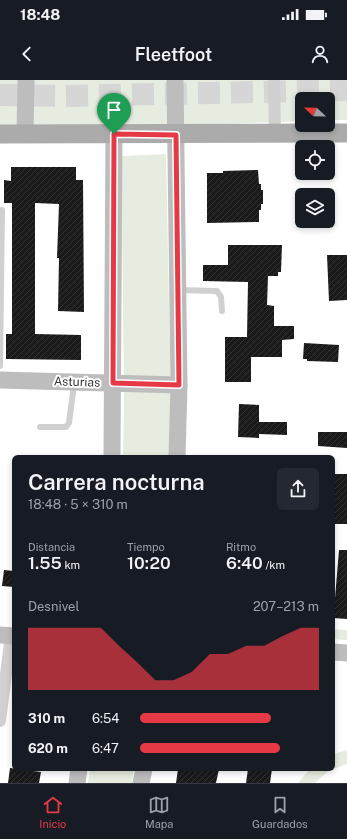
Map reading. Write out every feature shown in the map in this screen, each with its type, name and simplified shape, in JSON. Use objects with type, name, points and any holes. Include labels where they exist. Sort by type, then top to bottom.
[{"type":"main road","points":[[25,134],[26,80]]},
{"type":"main road","points":[[175,80],[179,385],[177,455]]},
{"type":"main road","points":[[0,134],[176,135],[347,133]]},
{"type":"main road","points":[[112,455],[114,134]]},
{"type":"main road","name":"Asturias","points":[[0,380],[179,385]]},
{"type":"main road","points":[[335,652],[347,653]]},
{"type":"main road","points":[[77,783],[79,771]]},
{"type":"main road","points":[[141,783],[144,771]]},
{"type":"street","points":[[274,80],[275,134]]},
{"type":"street","points":[[0,721],[8,635]]},
{"type":"lane","points":[[0,366],[2,210]]},
{"type":"lane","points":[[177,290],[217,291],[221,297],[222,311]]},
{"type":"lane","points":[[40,427],[66,427],[69,423],[74,382]]},
{"type":"green space","points":[[0,80],[347,80],[347,120],[335,120],[335,92],[295,92],[295,121],[194,125],[0,125]]},
{"type":"green space","points":[[166,154],[171,404],[169,455],[123,455],[124,390],[121,156]]},
{"type":"green space","points":[[335,629],[347,630],[347,640],[335,639]]},
{"type":"green space","points":[[347,750],[347,764],[335,768],[335,753]]},
{"type":"green space","points":[[90,771],[134,771],[132,783],[88,783]]},
{"type":"green space","points":[[308,771],[328,771],[315,783],[298,783]]},
{"type":"building","points":[[11,167],[76,167],[76,180],[83,180],[84,312],[58,311],[59,258],[57,258],[59,204],[35,203],[35,334],[81,335],[81,360],[6,359],[6,334],[12,334],[12,203],[4,203],[4,180],[11,181]]},
{"type":"building","points":[[258,170],[259,184],[261,184],[261,190],[263,190],[263,204],[261,204],[261,210],[259,210],[259,222],[207,223],[207,173]]},
{"type":"building","points":[[228,245],[282,245],[281,272],[278,272],[278,276],[268,276],[267,305],[274,306],[274,326],[294,326],[294,339],[282,340],[282,357],[251,357],[251,382],[225,382],[225,337],[247,337],[248,282],[203,281],[203,265],[228,265]]},
{"type":"building","points":[[327,255],[347,255],[347,300],[329,301]]},
{"type":"building","points":[[304,343],[339,345],[338,362],[307,361],[307,359],[303,359]]},
{"type":"building","points":[[239,404],[259,405],[259,422],[287,422],[287,435],[259,434],[259,438],[238,437]]},
{"type":"building","points":[[318,432],[347,432],[347,448],[318,446]]},
{"type":"building","points":[[335,474],[347,474],[347,524],[335,524]]},
{"type":"building","points":[[339,550],[347,550],[347,619],[335,618]]},
{"type":"building","points":[[4,570],[12,571],[12,587],[2,586]]},
{"type":"building","points":[[10,768],[12,768],[12,771],[41,772],[39,783],[8,783]]},
{"type":"building","points":[[178,771],[219,771],[216,783],[176,783]]},
{"type":"building","points":[[248,771],[272,771],[270,783],[246,783]]},
{"type":"tunnel","points":[[0,95],[64,96],[347,90]]},
{"type":"route","points":[[114,134],[176,135],[179,385],[113,383],[114,134]]}]
